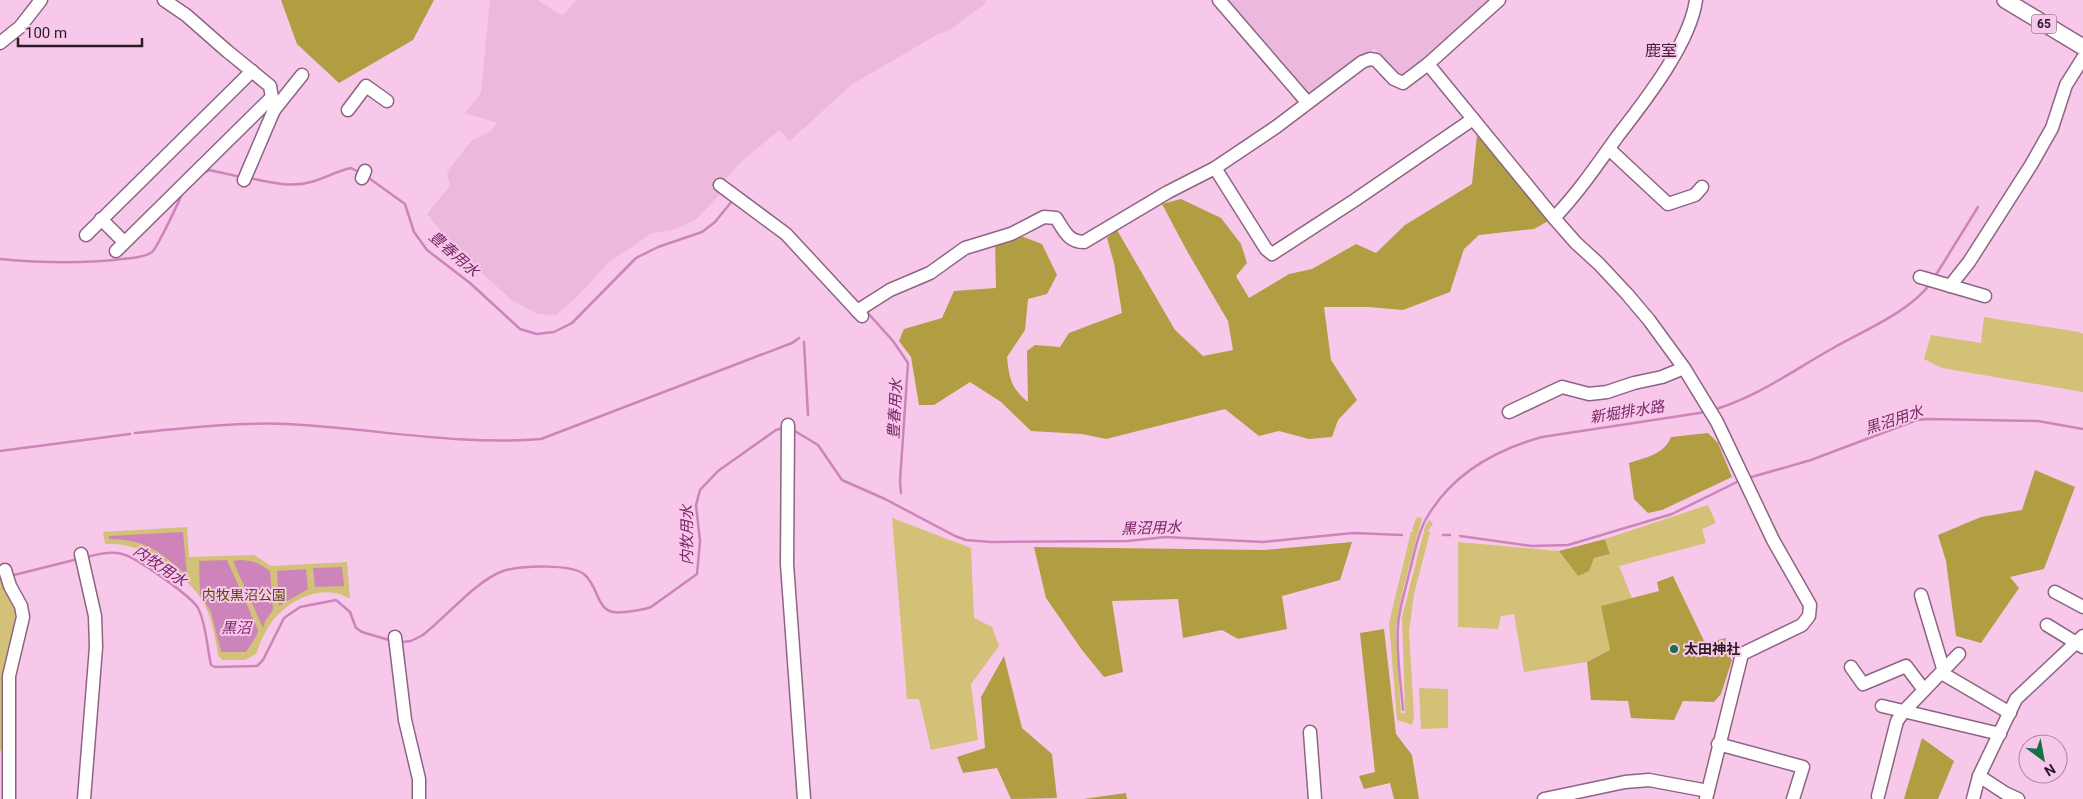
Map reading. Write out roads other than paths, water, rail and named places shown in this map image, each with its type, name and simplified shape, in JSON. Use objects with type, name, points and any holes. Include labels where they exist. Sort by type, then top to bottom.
[{"type":"main road","name":"65","points":[[2005,0],[2083,47]]},
{"type":"street","points":[[0,43],[20,26],[41,0]]},
{"type":"street","points":[[164,0],[270,86],[274,110]]},
{"type":"street","points":[[1219,0],[1307,102]]},
{"type":"street","points":[[720,185],[786,234],[859,314],[871,302],[890,290],[930,273],[965,248],[1011,234],[1044,217],[1056,218],[1069,238],[1076,242],[1084,242],[1168,192],[1215,168],[1276,126],[1362,62],[1370,59],[1376,60],[1394,79],[1403,83],[1428,64],[1499,0]]},
{"type":"street","points":[[1554,218],[1574,196],[1649,96],[1683,39],[1695,10],[1696,0]]},
{"type":"street","points":[[1945,284],[1969,262],[2031,165],[2052,128],[2066,85],[2083,58]]},
{"type":"street","points":[[1428,64],[1576,244],[1599,264],[1649,320],[1684,368],[1717,422],[1773,540],[1810,605],[1809,616],[1802,625],[1742,654],[1718,744],[1707,795],[1649,780],[1625,782],[1544,799]]},
{"type":"street","points":[[86,235],[252,71]]},
{"type":"street","points":[[246,176],[274,110],[302,75]]},
{"type":"street","points":[[348,110],[366,86],[387,100]]},
{"type":"street","points":[[101,219],[120,247],[272,97]]},
{"type":"street","points":[[1215,168],[1266,248],[1272,254],[1473,119]]},
{"type":"street","points":[[1609,149],[1668,204],[1695,195],[1702,187]]},
{"type":"street","points":[[1920,278],[1985,296]]},
{"type":"street","points":[[1509,412],[1562,387],[1589,394],[1607,392],[1634,383],[1662,377],[1684,368]]},
{"type":"street","points":[[788,425],[787,564],[804,799]]},
{"type":"street","points":[[81,554],[95,616],[96,647],[84,799]]},
{"type":"street","points":[[5,570],[10,586],[21,606],[23,617],[9,676],[9,799]]},
{"type":"street","points":[[2055,592],[2083,607]]},
{"type":"street","points":[[1921,595],[1945,675],[2010,713]]},
{"type":"street","points":[[1973,799],[1979,776],[2016,700],[2081,642],[2047,625]]},
{"type":"street","points":[[395,637],[405,720],[420,778],[419,799]]},
{"type":"street","points":[[1878,796],[1897,721],[1905,710],[1959,654]]},
{"type":"street","points":[[1851,667],[1863,684],[1906,666],[1924,690]]},
{"type":"street","points":[[1882,706],[2000,734]]},
{"type":"street","points":[[1310,732],[1315,799]]},
{"type":"street","points":[[1718,744],[1803,767],[1794,799]]},
{"type":"street","points":[[1979,776],[2018,799]]},
{"type":"water","points":[[183,532],[187,575],[152,548],[134,542],[109,539],[109,536]]},
{"type":"water","name":"黒沼","points":[[227,560],[258,630],[257,635],[246,652],[221,652],[211,612],[200,594],[199,561]]},
{"type":"water","name":"黒沼","points":[[233,561],[256,562],[270,571],[273,610],[265,621],[263,628]]},
{"type":"water","points":[[342,567],[344,586],[315,587],[313,568]]},
{"type":"water","name":"黒沼","points":[[306,569],[308,589],[279,606],[277,571]]},
{"type":"waterway","name":"豊春用水","points":[[249,178],[280,184],[303,184],[351,168],[359,172]]},
{"type":"waterway","name":"豊春用水","points":[[201,175],[209,170],[241,177]]},
{"type":"waterway","name":"豊春用水","points":[[366,176],[405,204],[414,232],[427,250],[470,283],[520,329],[537,334],[554,332],[572,323],[636,258],[658,247],[702,232],[715,222],[732,201]]},
{"type":"waterway","name":"豊春用水","points":[[0,259],[76,262],[106,261],[145,255],[152,252],[159,242],[183,191]]},
{"type":"waterway","name":"新堀排水路","points":[[1934,278],[1978,207]]},
{"type":"waterway","name":"新堀排水路","points":[[1713,410],[1761,390],[1886,320],[1911,303],[1930,284]]},
{"type":"waterway","name":"豊春用水","points":[[867,312],[893,341],[908,363],[900,481],[901,493]]},
{"type":"waterway","points":[[135,433],[211,426],[287,424],[478,440],[541,439],[792,343],[799,338]]},
{"type":"waterway","points":[[804,342],[808,415]]},
{"type":"waterway","name":"新堀排水路","points":[[1403,710],[1398,647],[1398,626],[1401,607],[1420,532],[1436,503],[1448,489],[1476,466],[1525,442],[1542,437],[1706,412]]},
{"type":"waterway","name":"黒沼用水","points":[[1748,478],[1811,460],[1917,420],[2038,421],[2083,429]]},
{"type":"waterway","name":"内牧用水","points":[[402,642],[411,641],[423,635],[483,582],[503,571],[511,569],[558,567],[578,571],[590,581],[603,606],[608,610],[625,612],[651,607],[697,574],[700,541],[696,505],[700,490],[718,471],[776,430],[783,428]]},
{"type":"waterway","name":"黒沼用水","points":[[793,430],[818,445],[842,480],[885,499],[966,540],[991,542],[1128,541],[1165,537],[1263,542],[1353,533],[1402,535]]},
{"type":"waterway","points":[[0,451],[130,434]]},
{"type":"waterway","name":"黒沼用水","points":[[1460,536],[1532,546],[1568,545],[1672,514],[1739,481]]},
{"type":"waterway","name":"黒沼用水","points":[[1443,535],[1450,535]]},
{"type":"waterway","name":"内牧用水","points":[[87,557],[100,554],[122,554],[150,569],[175,586],[193,602],[201,614],[211,665],[215,667],[257,666],[263,660],[284,618],[300,607],[336,600],[350,612],[356,628],[362,632],[389,640]]},
{"type":"waterway","name":"内牧用水","points":[[10,576],[74,560]]},
{"type":"place","name":"太田神社","points":[[1674,649]]},
{"type":"district","name":"鹿室","points":[[1661,50]]},
{"type":"park label","name":"内牧黒沼公園","points":[[244,595]]}]
